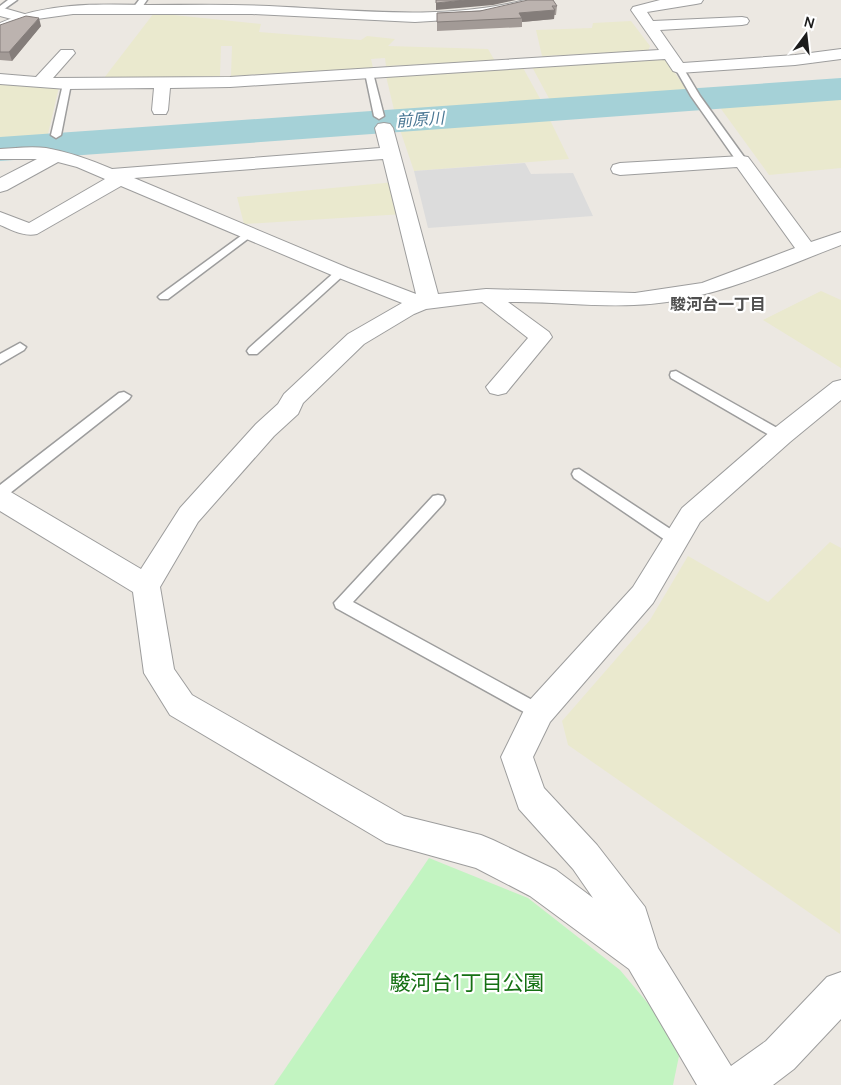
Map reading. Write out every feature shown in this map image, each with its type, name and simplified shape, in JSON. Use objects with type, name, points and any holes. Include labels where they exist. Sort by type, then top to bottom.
[{"type":"street","points":[[696,0],[654,4],[638,10],[679,68],[794,60],[841,54]]},
{"type":"street","points":[[0,29],[23,18],[79,9],[140,4],[370,17],[421,18],[497,11],[535,1]]},
{"type":"street","points":[[0,11],[23,18]]},
{"type":"street","points":[[649,26],[742,21]]},
{"type":"street","points":[[40,82],[67,53]]},
{"type":"street","points":[[0,79],[67,84],[162,84],[669,54]]},
{"type":"street","points":[[160,110],[162,84]]},
{"type":"street","points":[[381,122],[425,302]]},
{"type":"street","points":[[0,218],[30,230],[114,177],[390,153]]},
{"type":"street","points":[[0,154],[56,155],[83,163],[341,272],[425,302]]},
{"type":"street","points":[[0,186],[56,155]]},
{"type":"street","points":[[620,169],[742,161],[808,252]]},
{"type":"street","points":[[642,956],[543,883],[481,852],[398,831],[181,705],[158,672],[146,586],[189,515],[265,430],[289,408],[292,400],[356,339],[406,309],[425,302],[486,295],[635,299],[706,290],[841,238]]},
{"type":"street","points":[[486,295],[541,337],[498,387]]},
{"type":"street","points":[[720,1085],[642,956],[632,920],[585,857],[531,798],[517,757],[539,712],[643,595],[691,515],[781,436],[841,388]]},
{"type":"street","points":[[0,498],[146,586]]},
{"type":"street","points":[[740,1085],[780,1055],[841,991]]},
{"type":"lane","points":[[0,11],[13,0]]},
{"type":"lane","points":[[679,68],[742,161]]},
{"type":"lane","points":[[369,73],[381,122]]},
{"type":"lane","points":[[56,135],[67,84]]},
{"type":"lane","points":[[164,298],[249,233]]},
{"type":"lane","points":[[253,351],[341,272]]},
{"type":"lane","points":[[0,360],[20,347]]},
{"type":"lane","points":[[676,375],[781,436]]},
{"type":"lane","points":[[0,493],[124,396]]},
{"type":"lane","points":[[579,474],[676,540]]},
{"type":"lane","points":[[438,500],[342,603],[539,712]]},
{"type":"green space","points":[[154,13],[261,24],[259,32],[361,40],[367,36],[395,39],[388,46],[488,49],[495,61],[386,66],[385,58],[371,59],[373,68],[231,76],[232,46],[221,46],[220,76],[104,78]]},
{"type":"green space","points":[[631,21],[650,46],[648,51],[542,56],[536,30],[592,28],[593,23]]},
{"type":"green space","points":[[663,56],[689,93],[552,104],[531,65]]},
{"type":"green space","points":[[522,66],[543,104],[395,114],[386,76]]},
{"type":"green space","points":[[0,82],[59,87],[48,134],[0,138]]},
{"type":"green space","points":[[841,94],[841,168],[769,175],[716,102]]},
{"type":"green space","points":[[548,116],[569,159],[414,171],[398,124]]},
{"type":"green space","points":[[395,182],[404,214],[244,224],[237,197]]},
{"type":"green space","points":[[821,291],[841,300],[841,368],[763,320]]},
{"type":"green space","points":[[830,542],[841,548],[840,934],[568,745],[562,721],[650,620],[688,556],[768,602]]},
{"type":"green space","name":"駿河台1丁目公園","points":[[429,858],[528,898],[620,970],[656,1013],[679,1056],[673,1085],[274,1085]]},
{"type":"shaded area","points":[[525,163],[531,174],[573,173],[593,216],[428,228],[414,171]]},
{"type":"building","points":[[436,0],[465,0],[436,3]]},
{"type":"building","points":[[528,0],[553,0],[557,6],[552,6],[555,10],[519,13],[522,18],[437,22],[437,13],[480,11]]},
{"type":"building","points":[[26,16],[39,18],[9,52],[0,52],[0,25]]},
{"type":"waterway","name":"前原川","points":[[0,149],[841,89]]},
{"type":"district","name":"駿河台一丁目","points":[[718,304]]}]
